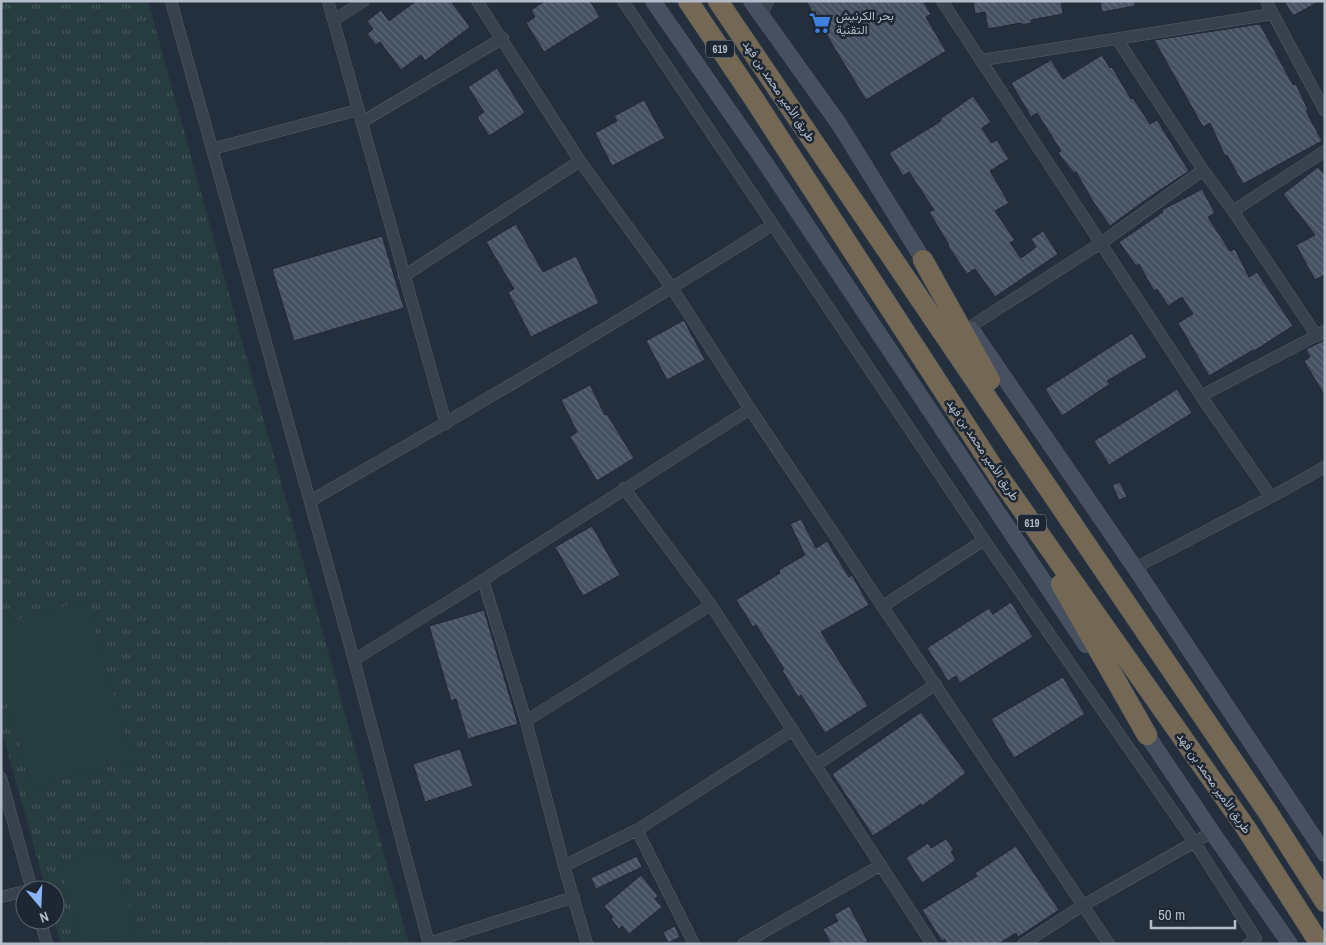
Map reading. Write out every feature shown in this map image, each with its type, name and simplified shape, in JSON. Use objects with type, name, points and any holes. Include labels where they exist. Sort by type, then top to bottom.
[{"type":"highway","name":"طريق الأمير محمد بن فهد","points":[[688,1],[752,96],[1000,478],[1246,828],[1320,944]]},
{"type":"highway","name":"طريق الأمير محمد بن فهد","points":[[718,1],[1267,811],[1325,902]]},
{"type":"highway","points":[[923,260],[974,353],[1103,569]]},
{"type":"highway","points":[[1000,478],[1147,735]]},
{"type":"highway","points":[[1267,811],[1325,886]]},
{"type":"main road","points":[[653,1],[766,164],[996,512],[1290,944]]},
{"type":"main road","points":[[751,1],[839,124],[923,260],[1135,568],[1325,854]]},
{"type":"street","points":[[171,1],[354,660],[429,943],[574,897]]},
{"type":"street","points":[[328,1],[446,424]]},
{"type":"street","points":[[334,20],[364,1]]},
{"type":"street","points":[[477,1],[503,38],[580,161],[672,288],[750,409],[1109,944]]},
{"type":"street","points":[[623,1],[984,540],[1195,842],[1256,939],[1248,944]]},
{"type":"street","points":[[761,15],[768,1]]},
{"type":"street","points":[[942,1],[1201,396],[1271,497]]},
{"type":"street","points":[[1266,1],[1325,111]]},
{"type":"street","points":[[982,60],[1273,14]]},
{"type":"street","points":[[362,122],[503,38]]},
{"type":"street","points":[[1117,39],[1203,170],[1321,333],[1201,396]]},
{"type":"street","points":[[212,149],[358,110]]},
{"type":"street","points":[[1233,211],[1325,152]]},
{"type":"street","points":[[404,276],[580,161]]},
{"type":"street","points":[[970,327],[1101,243],[1203,170]]},
{"type":"street","points":[[310,501],[446,424],[672,288],[772,225]]},
{"type":"street","points":[[354,660],[750,409]]},
{"type":"street","points":[[1135,568],[1325,467]]},
{"type":"street","points":[[624,488],[712,605],[932,944]]},
{"type":"street","points":[[883,606],[984,540]]},
{"type":"street","points":[[483,580],[526,721],[564,866],[587,944]]},
{"type":"street","points":[[526,721],[712,605]]},
{"type":"street","points":[[816,765],[936,684]]},
{"type":"street","points":[[564,866],[637,830],[793,730]]},
{"type":"street","points":[[1,778],[26,880]]},
{"type":"street","points":[[637,830],[694,944]]},
{"type":"street","points":[[1023,944],[1082,906],[1212,832]]},
{"type":"street","points":[[743,944],[880,865]]},
{"type":"street","points":[[1,897],[15,894]]},
{"type":"street","points":[[43,930],[47,944]]},
{"type":"green space","points":[[1,1],[148,1],[409,944],[61,944],[57,930],[65,930],[65,880],[43,880],[1,728]]},
{"type":"green space","points":[[87,600],[132,760],[32,788],[1,681],[1,624]]},
{"type":"green space","points":[[114,847],[137,935],[104,944],[82,944],[60,862]]},
{"type":"building","points":[[416,1],[451,1],[470,27],[425,61],[421,55],[401,70],[380,42],[376,45],[367,34],[373,29],[367,21],[381,10],[389,21]]},
{"type":"building","points":[[545,1],[590,1],[600,17],[544,52],[526,23],[535,17],[531,10]]},
{"type":"building","points":[[806,1],[923,1],[931,14],[926,17],[946,51],[866,100]]},
{"type":"building","points":[[973,1],[1061,1],[1063,14],[1031,20],[1032,23],[1022,25],[1021,23],[988,29],[985,12],[975,14]]},
{"type":"building","points":[[1100,1],[1135,1],[1135,6],[1102,12]]},
{"type":"building","points":[[1284,1],[1320,1],[1293,16]]},
{"type":"building","points":[[1260,24],[1293,85],[1296,84],[1308,110],[1306,111],[1322,141],[1243,184],[1227,155],[1225,156],[1210,123],[1203,127],[1154,40]]},
{"type":"building","points":[[1102,55],[1150,124],[1157,120],[1189,171],[1110,226],[1076,172],[1074,173],[1058,153],[1061,151],[1037,113],[1031,117],[1011,83],[1051,60],[1063,79]]},
{"type":"building","points":[[497,68],[525,113],[489,136],[477,117],[484,112],[468,87]]},
{"type":"building","points":[[973,96],[991,122],[982,128],[991,143],[997,140],[1009,159],[990,171],[1009,203],[995,211],[1015,240],[1010,243],[1021,258],[1036,247],[1031,239],[1043,231],[1058,254],[995,297],[975,269],[967,274],[948,246],[929,212],[934,210],[909,172],[903,176],[889,153],[941,121],[940,119]]},
{"type":"building","points":[[644,100],[665,138],[612,166],[595,133],[617,121],[614,116]]},
{"type":"building","points":[[1318,167],[1325,175],[1325,275],[1315,280],[1296,245],[1315,235],[1283,194]]},
{"type":"building","points":[[1202,189],[1215,213],[1208,217],[1230,251],[1235,249],[1249,277],[1257,272],[1293,326],[1254,351],[1209,376],[1178,323],[1193,314],[1182,297],[1168,306],[1157,289],[1154,291],[1139,264],[1136,266],[1119,242],[1163,212],[1162,210]]},
{"type":"building","points":[[516,224],[543,272],[576,256],[599,303],[531,337],[508,292],[514,289],[486,242]]},
{"type":"building","points":[[382,236],[404,308],[294,341],[272,269]]},
{"type":"building","points":[[684,320],[705,360],[667,380],[646,341]]},
{"type":"building","points":[[1132,333],[1147,357],[1107,381],[1110,384],[1062,416],[1045,389]]},
{"type":"building","points":[[1325,340],[1325,396],[1304,361],[1310,357],[1306,349]]},
{"type":"building","points":[[590,385],[605,415],[607,414],[634,458],[597,481],[570,437],[577,432],[561,400]]},
{"type":"building","points":[[1177,389],[1192,413],[1109,465],[1094,441]]},
{"type":"building","points":[[1120,482],[1127,497],[1119,500],[1112,485]]},
{"type":"building","points":[[801,519],[816,548],[827,541],[849,577],[852,575],[869,605],[821,632],[868,706],[825,733],[801,695],[798,697],[782,670],[784,669],[756,625],[753,627],[736,600],[780,573],[779,570],[805,555],[790,524]]},
{"type":"building","points":[[592,526],[620,575],[583,596],[555,547]]},
{"type":"building","points":[[1011,602],[1033,637],[960,683],[956,676],[948,681],[927,648],[989,608],[993,614]]},
{"type":"building","points":[[484,610],[518,724],[468,739],[456,699],[451,701],[429,626]]},
{"type":"building","points":[[1063,677],[1085,714],[1014,758],[991,719]]},
{"type":"building","points":[[921,712],[966,773],[922,806],[921,804],[873,836],[832,774]]},
{"type":"building","points":[[460,749],[473,786],[425,802],[413,764]]},
{"type":"building","points":[[946,839],[954,850],[951,852],[956,860],[922,883],[906,858],[928,843],[931,848]]},
{"type":"building","points":[[1016,846],[1059,910],[1018,937],[1016,933],[998,944],[947,944],[945,939],[942,941],[922,910],[977,876],[975,873]]},
{"type":"building","points":[[637,856],[642,867],[596,889],[591,878]]},
{"type":"building","points":[[641,875],[658,896],[655,899],[662,907],[629,934],[622,926],[619,929],[611,919],[613,917],[604,906]]},
{"type":"building","points":[[849,906],[868,941],[863,944],[831,944],[823,929],[838,921],[834,915]]},
{"type":"building","points":[[675,926],[680,937],[668,943],[663,932]]},
{"type":"place","name":"بحر الكرنيش التقنية","points":[[820,23]]}]
